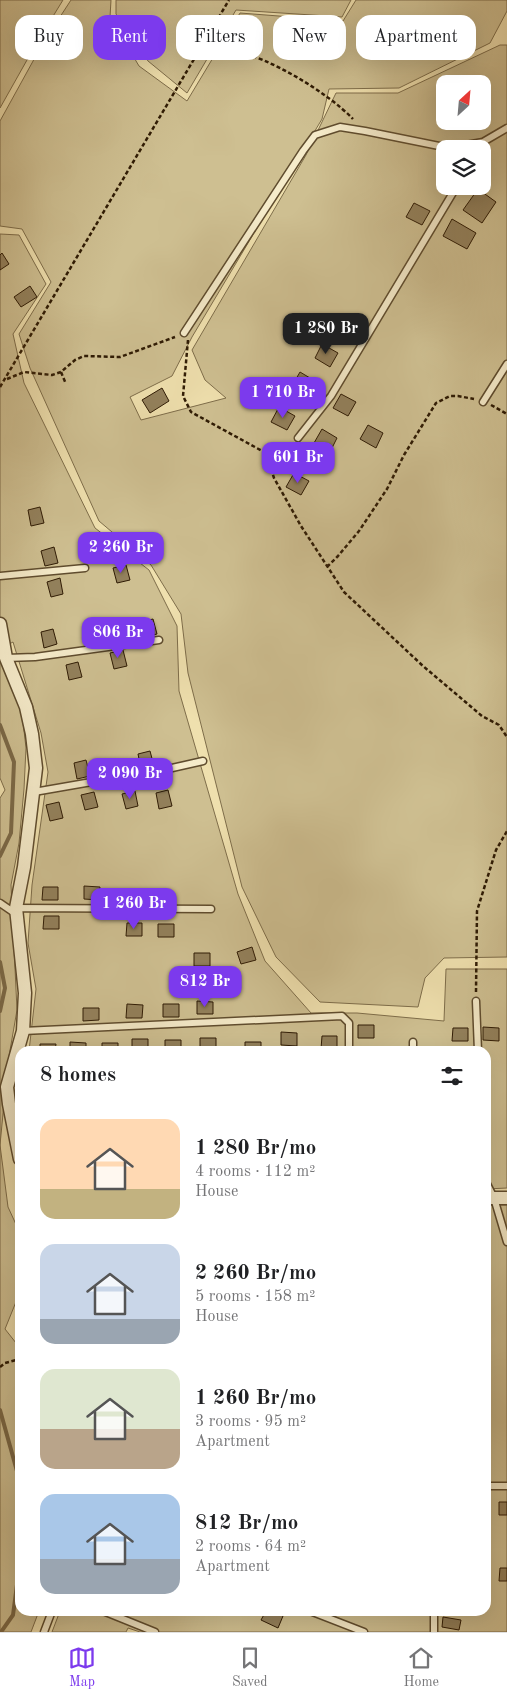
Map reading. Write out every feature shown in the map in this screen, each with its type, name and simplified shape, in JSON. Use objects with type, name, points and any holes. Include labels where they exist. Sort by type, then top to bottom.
[{"type":"street","points":[[0,624],[6,658],[26,707],[32,734],[36,768],[16,911],[25,993],[23,1031],[18,1046]]},
{"type":"street","points":[[15,1055],[7,1087],[15,1134]]},
{"type":"lane","points":[[184,333],[315,135],[340,128],[436,145]]},
{"type":"lane","points":[[486,140],[507,128]]},
{"type":"lane","points":[[298,438],[331,396],[452,195]]},
{"type":"lane","points":[[483,402],[507,364]]},
{"type":"lane","points":[[0,576],[85,568]]},
{"type":"lane","points":[[6,658],[35,657],[159,640]]},
{"type":"lane","points":[[34,792],[202,761]]},
{"type":"lane","points":[[0,903],[16,911],[212,909]]},
{"type":"lane","points":[[476,1001],[478,1046]]},
{"type":"lane","points":[[23,1031],[342,1016],[348,1023],[349,1046]]},
{"type":"lane","points":[[496,1198],[507,1242]]},
{"type":"lane","points":[[491,1486],[507,1486]]},
{"type":"lane","points":[[44,1632],[50,1616]]},
{"type":"lane","points":[[115,1616],[155,1632]]},
{"type":"lane","points":[[324,1616],[364,1632]]},
{"type":"lane","points":[[434,1616],[434,1632]]},
{"type":"path","points":[[220,15],[229,0]]},
{"type":"path","points":[[0,387],[194,60]]},
{"type":"path","points":[[259,60],[298,78],[341,106],[365,131]]},
{"type":"path","points":[[5,380],[24,372],[52,375],[61,372],[74,360],[84,356],[120,357],[184,333],[188,340],[184,396],[191,412],[264,452],[274,463],[280,466],[286,462],[298,438]]},
{"type":"path","points":[[61,372],[66,384]]},
{"type":"path","points":[[327,567],[359,531],[387,489],[404,455],[436,403],[450,396],[458,396],[483,402],[507,414]]},
{"type":"path","points":[[274,463],[271,470],[274,478],[301,526],[344,592],[423,666],[482,716],[499,725],[507,737]]},
{"type":"path","points":[[476,1001],[477,910],[496,850],[507,831]]},
{"type":"path","points":[[0,1367],[5,1363],[15,1360]]},
{"type":"shaded area","points":[[0,0],[63,0],[54,15],[15,15],[15,60],[27,60],[0,108]]},
{"type":"shaded area","points":[[71,0],[111,0],[110,15],[93,15],[93,60],[135,60],[139,66],[187,101],[212,60],[263,60],[263,15],[239,15],[240,13],[273,16],[273,60],[346,60],[346,16],[356,0],[507,0],[507,11],[490,43],[476,50],[476,15],[356,15],[356,60],[456,60],[399,88],[329,89],[322,119],[192,337],[172,376],[130,397],[141,420],[226,398],[205,380],[192,350],[306,155],[336,93],[398,93],[436,75],[436,130],[491,130],[491,75],[436,75],[468,60],[476,60],[476,56],[500,45],[507,45],[507,957],[444,958],[425,978],[418,1007],[320,1002],[276,957],[242,887],[188,673],[181,614],[151,565],[99,521],[30,368],[19,334],[51,282],[22,229],[0,226],[0,121],[34,60],[83,60],[83,15],[61,15]]},
{"type":"shaded area","points":[[116,0],[351,0],[343,15],[236,10],[233,15],[176,15],[176,60],[206,60],[187,93],[147,60],[166,60],[166,15],[116,14]]},
{"type":"shaded area","points":[[0,234],[19,235],[46,284],[13,334],[24,383],[95,528],[149,570],[177,626],[179,691],[238,894],[265,961],[311,1013],[357,1013],[444,1021],[446,969],[507,969],[507,1188],[491,1189],[491,1046],[30,1046],[36,989],[28,943],[32,885],[48,772],[41,733],[13,642],[0,649]]},
{"type":"shaded area","points":[[0,649],[22,713],[26,748],[19,843],[11,885],[17,1010],[8,1062],[0,1145],[0,798],[5,790],[0,778]]},
{"type":"shaded area","points":[[0,1145],[8,1207],[15,1222],[15,1304],[5,1329],[15,1342],[15,1616],[37,1616],[31,1632],[0,1632]]},
{"type":"shaded area","points":[[491,1205],[507,1205],[507,1632],[140,1632],[128,1628],[126,1632],[52,1632],[58,1616],[491,1616]]},
{"type":"building","points":[[474,195],[486,195],[496,202],[482,223],[463,210]]},
{"type":"building","points":[[414,203],[430,211],[422,225],[406,217]]},
{"type":"building","points":[[452,219],[476,233],[467,249],[443,236]]},
{"type":"building","points":[[2,253],[9,264],[0,270],[0,255]]},
{"type":"building","points":[[30,286],[37,297],[21,307],[14,297]]},
{"type":"building","points":[[322,344],[338,353],[330,367],[315,358]]},
{"type":"building","points":[[300,372],[315,381],[307,395],[292,386]]},
{"type":"building","points":[[162,388],[169,401],[150,413],[142,400]]},
{"type":"building","points":[[341,394],[356,402],[348,416],[333,408]]},
{"type":"building","points":[[279,407],[295,416],[287,430],[271,422]]},
{"type":"building","points":[[368,425],[383,433],[376,448],[360,439]]},
{"type":"building","points":[[322,429],[337,438],[330,452],[314,443]]},
{"type":"building","points":[[294,473],[309,481],[301,495],[286,487]]},
{"type":"building","points":[[40,507],[44,523],[31,526],[28,510]]},
{"type":"building","points":[[96,540],[100,555],[87,558],[83,543]]},
{"type":"building","points":[[54,547],[58,563],[45,566],[41,551]]},
{"type":"building","points":[[126,565],[130,580],[117,583],[113,568]]},
{"type":"building","points":[[60,578],[63,594],[51,597],[47,582]]},
{"type":"building","points":[[153,619],[157,634],[145,637],[141,622]]},
{"type":"building","points":[[53,629],[57,644],[44,648],[41,632]]},
{"type":"building","points":[[123,650],[127,666],[114,669],[110,653]]},
{"type":"building","points":[[78,662],[82,677],[69,680],[66,665]]},
{"type":"building","points":[[150,751],[154,766],[141,769],[138,754]]},
{"type":"building","points":[[86,760],[90,776],[77,779],[74,763]]},
{"type":"building","points":[[168,790],[172,806],[159,809],[156,793]]},
{"type":"building","points":[[135,791],[138,806],[126,809],[122,794]]},
{"type":"building","points":[[94,792],[98,807],[85,810],[81,795]]},
{"type":"building","points":[[59,802],[63,818],[50,821],[46,805]]},
{"type":"building","points":[[84,886],[100,887],[99,900],[84,899]]},
{"type":"building","points":[[43,887],[58,887],[58,900],[42,900]]},
{"type":"building","points":[[153,890],[169,890],[169,903],[153,903]]},
{"type":"building","points":[[44,916],[59,916],[59,929],[43,929]]},
{"type":"building","points":[[127,923],[142,923],[142,936],[126,936]]},
{"type":"building","points":[[158,924],[174,924],[174,937],[158,937]]},
{"type":"building","points":[[252,947],[256,960],[241,964],[237,952]]},
{"type":"building","points":[[194,953],[210,953],[210,966],[194,966]]},
{"type":"building","points":[[197,1001],[213,1002],[213,1014],[197,1014]]},
{"type":"building","points":[[127,1004],[143,1005],[142,1018],[126,1018]]},
{"type":"building","points":[[163,1004],[179,1004],[179,1017],[163,1017]]},
{"type":"building","points":[[83,1008],[99,1008],[99,1020],[83,1021]]},
{"type":"building","points":[[358,1025],[374,1025],[374,1038],[358,1038]]},
{"type":"building","points":[[483,1027],[499,1028],[499,1041],[483,1040]]},
{"type":"building","points":[[453,1028],[468,1028],[468,1041],[452,1041]]},
{"type":"building","points":[[281,1032],[297,1033],[297,1046],[281,1045]]},
{"type":"building","points":[[322,1036],[337,1036],[337,1046],[321,1046]]},
{"type":"building","points":[[200,1038],[216,1038],[216,1046],[200,1046]]},
{"type":"building","points":[[132,1039],[148,1039],[148,1046],[132,1046]]},
{"type":"building","points":[[165,1040],[181,1040],[181,1046],[165,1046]]},
{"type":"building","points":[[70,1042],[86,1043],[86,1046],[70,1046]]},
{"type":"building","points":[[245,1042],[261,1042],[261,1046],[245,1046]]},
{"type":"building","points":[[102,1043],[118,1043],[118,1046],[102,1046]]},
{"type":"building","points":[[40,1044],[56,1044],[56,1046],[40,1046]]},
{"type":"building","points":[[499,1502],[507,1502],[507,1515],[499,1515]]},
{"type":"building","points":[[500,1568],[507,1568],[507,1581],[499,1581]]},
{"type":"building","points":[[263,1616],[283,1616],[278,1628],[261,1620]]},
{"type":"building","points":[[443,1617],[461,1620],[459,1630],[442,1627]]},
{"type":"waterway","points":[[0,725],[14,762],[11,833],[0,856]]},
{"type":"waterway","points":[[0,962],[5,988],[0,1011]]},
{"type":"waterway","points":[[0,1410],[15,1464]]},
{"type":"waterway","points":[[1,1632],[13,1615],[15,1600]]}]
